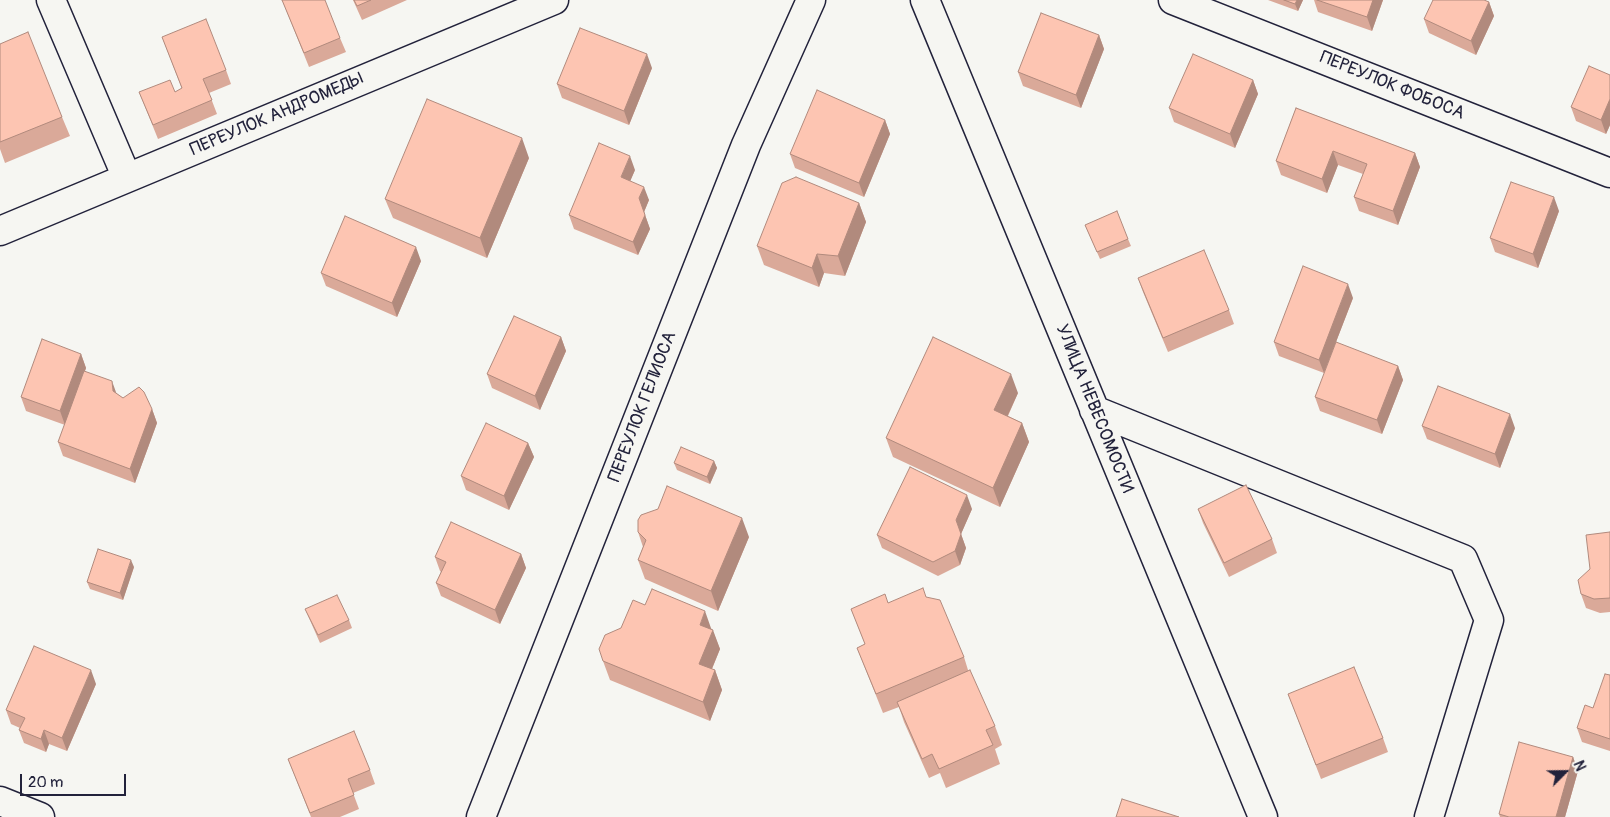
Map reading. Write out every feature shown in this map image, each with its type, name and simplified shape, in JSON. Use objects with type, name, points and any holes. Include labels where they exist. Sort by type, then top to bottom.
[{"type":"street","points":[[51,0],[127,178]]},
{"type":"street","name":"ПЕРЕУЛОК АНДРОМЕДЫ","points":[[0,231],[554,0]]},
{"type":"street","name":"ПЕРЕУЛОК ГЕЛИОСА","points":[[481,817],[746,145],[811,0]]},
{"type":"street","name":"УЛИЦА НЕВЕСОМОСТИ","points":[[925,0],[1263,817]]},
{"type":"street","name":"ПЕРЕУЛОК ФОБОСА","points":[[1174,0],[1610,173]]},
{"type":"street","points":[[1094,410],[1463,559],[1489,620],[1430,817]]},
{"type":"street","points":[[0,801],[40,817]]},
{"type":"building","points":[[282,0],[325,0],[340,38],[304,53]]},
{"type":"building","points":[[354,0],[371,0],[357,6]]},
{"type":"building","points":[[1284,0],[1297,0],[1295,4]]},
{"type":"building","points":[[1317,0],[1373,0],[1367,17]]},
{"type":"building","points":[[1433,0],[1484,0],[1489,2],[1471,41],[1424,19]]},
{"type":"building","points":[[1041,13],[1099,35],[1076,95],[1018,72]]},
{"type":"building","points":[[206,19],[226,70],[203,79],[212,100],[153,125],[139,92],[170,80],[175,92],[182,88],[162,37]]},
{"type":"building","points":[[580,28],[647,54],[624,111],[557,84]]},
{"type":"building","points":[[28,32],[62,117],[0,142],[0,44]]},
{"type":"building","points":[[1193,54],[1253,80],[1230,134],[1169,108]]},
{"type":"building","points":[[1589,66],[1610,75],[1610,99],[1601,120],[1571,107]]},
{"type":"building","points":[[817,90],[885,120],[859,183],[790,154]]},
{"type":"building","points":[[427,99],[522,138],[480,238],[385,199]]},
{"type":"building","points":[[1296,108],[1415,153],[1393,211],[1354,197],[1367,164],[1333,151],[1322,179],[1276,161]]},
{"type":"building","points":[[599,143],[630,156],[621,177],[644,187],[639,198],[645,215],[633,242],[569,215]]},
{"type":"building","points":[[796,177],[859,203],[838,256],[817,254],[812,268],[757,246],[782,183]]},
{"type":"building","points":[[1511,182],[1554,197],[1533,254],[1490,238]]},
{"type":"building","points":[[1117,211],[1128,239],[1097,252],[1085,225]]},
{"type":"building","points":[[345,216],[416,247],[392,303],[321,273]]},
{"type":"building","points":[[1204,250],[1229,310],[1163,338],[1138,278]]},
{"type":"building","points":[[1303,266],[1348,284],[1319,360],[1274,342]]},
{"type":"building","points":[[514,316],[561,337],[535,396],[487,374]]},
{"type":"building","points":[[933,337],[1011,374],[994,410],[1022,423],[993,488],[886,438]]},
{"type":"building","points":[[42,339],[81,354],[60,411],[21,397]]},
{"type":"building","points":[[1336,342],[1398,366],[1377,420],[1315,397]]},
{"type":"building","points":[[84,371],[112,381],[113,391],[123,398],[139,387],[144,392],[152,409],[130,469],[58,442]]},
{"type":"building","points":[[1438,386],[1510,414],[1495,454],[1422,426]]},
{"type":"building","points":[[486,423],[528,443],[504,496],[461,476]]},
{"type":"building","points":[[681,447],[714,461],[707,477],[674,463]]},
{"type":"building","points":[[910,467],[967,495],[956,520],[961,534],[955,551],[933,562],[877,535]]},
{"type":"building","points":[[1246,485],[1272,539],[1224,563],[1198,509]]},
{"type":"building","points":[[667,486],[742,518],[711,591],[638,560],[646,540],[638,532],[638,520],[641,515],[658,509]]},
{"type":"building","points":[[451,522],[521,554],[495,610],[436,583],[446,562],[435,557]]},
{"type":"building","points":[[1610,532],[1610,598],[1594,599],[1581,594],[1578,580],[1590,569],[1586,535]]},
{"type":"building","points":[[98,549],[131,560],[120,593],[87,582]]},
{"type":"building","points":[[923,588],[926,597],[940,600],[964,657],[876,694],[857,648],[865,644],[851,609],[885,594],[888,603]]},
{"type":"building","points":[[652,589],[705,611],[700,625],[713,630],[699,664],[715,670],[703,702],[603,661],[599,649],[605,635],[621,628],[633,600],[645,605]]},
{"type":"building","points":[[337,595],[349,620],[318,635],[305,609]]},
{"type":"building","points":[[34,646],[91,670],[62,738],[44,730],[41,739],[19,730],[25,718],[6,710]]},
{"type":"building","points":[[1354,667],[1383,738],[1316,765],[1288,694]]},
{"type":"building","points":[[970,670],[995,726],[986,730],[993,745],[939,769],[932,754],[922,759],[897,702]]},
{"type":"building","points":[[1605,674],[1610,675],[1610,739],[1577,728],[1585,705],[1593,708]]},
{"type":"building","points":[[354,731],[370,770],[348,779],[354,795],[310,813],[288,759]]},
{"type":"building","points":[[1519,742],[1573,757],[1556,817],[1509,817],[1499,814]]},
{"type":"building","points":[[1122,799],[1179,817],[1116,817]]}]
